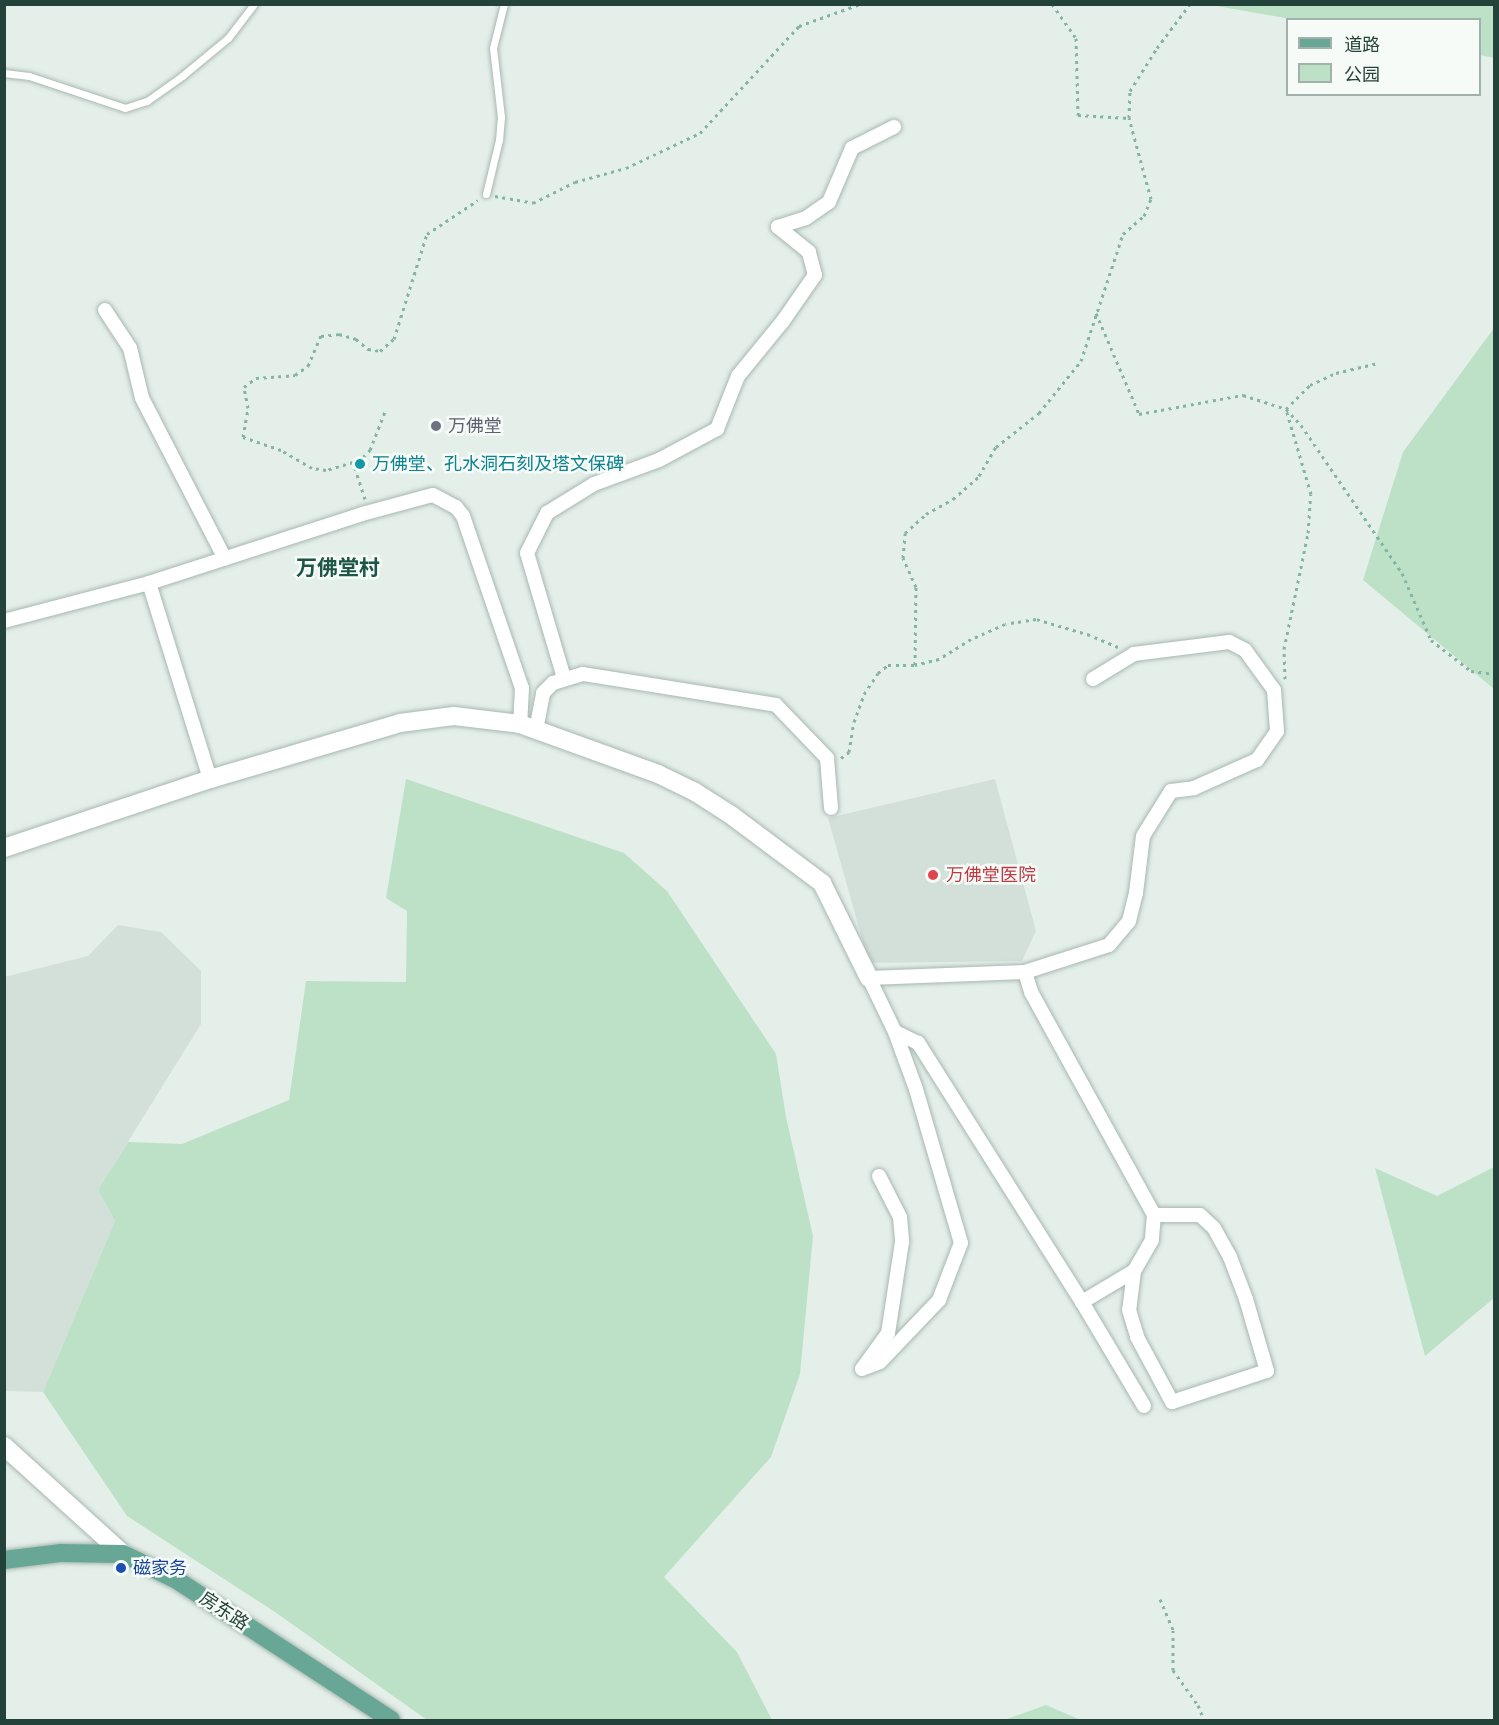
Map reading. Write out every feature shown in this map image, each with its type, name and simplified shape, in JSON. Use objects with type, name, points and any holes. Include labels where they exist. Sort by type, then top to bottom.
[{"type":"main road","name":"房东路","points":[[4,1560],[60,1553],[123,1554],[175,1579],[391,1720]]},
{"type":"street","points":[[564,678],[527,553],[547,513],[594,484],[658,460],[717,429],[738,376],[783,321],[815,275],[809,252],[778,227],[806,218],[829,202],[852,148],[894,127]]},
{"type":"street","points":[[105,310],[130,348],[141,398],[225,558]]},
{"type":"street","points":[[4,621],[149,584],[369,512],[433,495],[456,507],[463,516],[522,688],[528,727]]},
{"type":"street","points":[[149,584],[210,779]]},
{"type":"street","points":[[869,978],[1025,972],[1109,945],[1129,921],[1136,893],[1143,836],[1171,791],[1194,788],[1257,760],[1277,731],[1274,690],[1245,650],[1229,642],[1134,654],[1093,679]]},
{"type":"street","points":[[528,727],[543,693],[553,683],[583,674],[601,675],[776,705],[827,758],[831,808]]},
{"type":"street","points":[[4,848],[210,779],[400,723],[454,716],[528,727],[658,774],[695,792],[822,883],[896,1032],[916,1089],[961,1243],[939,1300],[880,1362],[862,1370],[888,1333],[902,1242],[900,1216],[879,1176]]},
{"type":"street","points":[[1025,972],[1031,992],[1154,1215],[1152,1240],[1134,1271],[1129,1310],[1137,1337],[1172,1402],[1267,1371],[1246,1299],[1230,1257],[1214,1228],[1200,1215],[1154,1215]]},
{"type":"street","points":[[896,1032],[918,1042],[1082,1302],[1144,1406]]},
{"type":"street","points":[[1082,1302],[1134,1271]]},
{"type":"street","points":[[4,1446],[123,1554]]},
{"type":"lane","points":[[4,73],[29,76],[125,108],[147,101],[182,76],[228,38],[254,4]]},
{"type":"lane","points":[[486,195],[499,140],[501,117],[493,48],[504,4]]},
{"type":"path","points":[[386,408],[370,450],[363,457],[352,462],[326,470],[312,468],[281,450],[243,437],[248,408],[244,387],[256,378],[295,375],[308,366],[321,336],[339,334],[356,339],[368,349],[380,351],[394,339],[427,234],[486,195],[533,203],[575,182],[626,168],[700,133],[799,26],[860,4]]},
{"type":"path","points":[[1052,4],[1076,38],[1078,115],[1130,118]]},
{"type":"path","points":[[915,665],[916,587],[903,558],[905,533],[926,514],[953,499],[979,476],[996,447],[1039,413],[1081,361],[1123,234],[1144,216],[1151,199],[1130,118],[1130,91],[1157,48],[1190,4]]},
{"type":"path","points":[[1096,313],[1138,414],[1243,395],[1286,409],[1302,425],[1402,573],[1431,640],[1471,671],[1494,674]]},
{"type":"path","points":[[1286,409],[1310,385],[1336,373],[1378,363]]},
{"type":"path","points":[[1274,690],[1285,680],[1284,650],[1308,533],[1311,494],[1286,409]]},
{"type":"path","points":[[352,462],[369,512]]},
{"type":"path","points":[[827,758],[842,759],[849,752],[854,722],[864,694],[878,673],[888,665],[915,665],[939,659],[971,639],[1005,624],[1036,619],[1090,636],[1134,654]]},
{"type":"path","points":[[1160,1599],[1173,1630],[1173,1670],[1198,1705],[1204,1720]]},
{"type":"shaded area","name":"万佛堂医院","points":[[995,779],[1036,931],[1022,961],[869,963],[828,818]]},
{"type":"shaded area","points":[[118,925],[161,932],[201,971],[201,1024],[98,1190],[115,1221],[43,1392],[5,1391],[4,977],[88,956]]},
{"type":"green space","points":[[1211,5],[1494,5],[1494,58],[1481,55],[1481,18],[1286,18]]},
{"type":"green space","points":[[1494,328],[1494,689],[1363,580],[1403,452]]},
{"type":"green space","points":[[406,779],[624,853],[667,891],[776,1054],[786,1117],[813,1236],[800,1374],[771,1457],[664,1577],[737,1652],[772,1720],[427,1720],[275,1612],[127,1516],[43,1392],[115,1221],[98,1190],[128,1142],[182,1144],[289,1100],[306,981],[406,982],[407,911],[386,898]]},
{"type":"green space","points":[[1494,1167],[1494,1298],[1425,1356],[1375,1168],[1437,1196]]},
{"type":"green space","points":[[1046,1705],[1081,1720],[1004,1720]]},
{"type":"place","name":"万佛堂","points":[[436,426]]},
{"type":"place","name":"万佛堂、孔水洞石刻及塔文保碑","points":[[360,464]]},
{"type":"place","name":"万佛堂医院","points":[[933,875]]},
{"type":"place","name":"磁家务","points":[[121,1568]]},
{"type":"district","name":"万佛堂村","points":[[338,568]]}]
